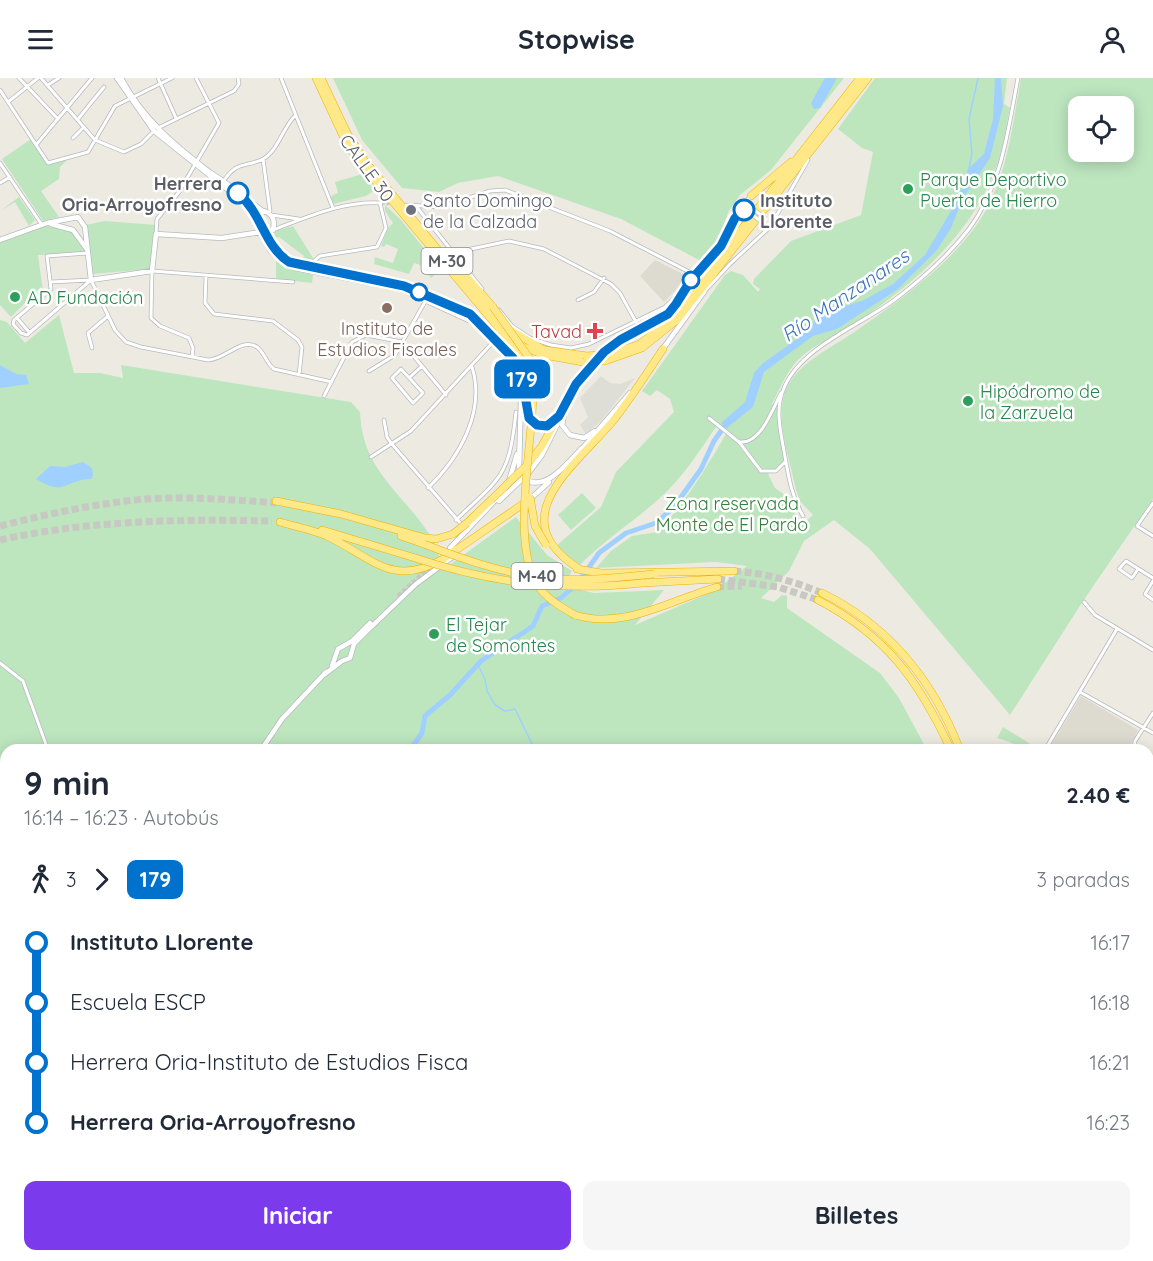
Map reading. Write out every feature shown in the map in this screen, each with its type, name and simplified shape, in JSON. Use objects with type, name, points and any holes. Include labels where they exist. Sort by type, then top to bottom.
[{"type":"highway","name":"CALLE 30","points":[[316,78],[344,138],[364,168],[494,325],[524,347],[544,356],[585,359],[607,357],[642,348],[661,336],[709,282],[868,78]]},
{"type":"highway","name":"CALLE 30","points":[[322,78],[355,146],[493,316],[514,334],[544,350],[585,359]]},
{"type":"highway","name":"CALLE 30","points":[[607,357],[648,339],[673,316],[683,299],[860,78]]},
{"type":"highway","points":[[751,196],[794,159],[821,129]]},
{"type":"highway","points":[[808,160],[814,149]]},
{"type":"highway","points":[[404,205],[493,307],[530,359],[535,393],[530,493],[535,526],[554,555],[570,566],[581,570],[601,573],[654,573]]},
{"type":"highway","points":[[704,292],[709,282]]},
{"type":"highway","points":[[668,314],[683,299]]},
{"type":"highway","points":[[494,325],[523,359],[535,393]]},
{"type":"highway","points":[[581,570],[564,559],[550,543],[544,518],[547,501],[560,478],[623,407],[663,349]]},
{"type":"highway","name":"M-40","points":[[523,504],[443,560],[432,566],[408,572],[381,568],[322,534],[276,521],[355,538],[412,557],[469,574],[522,585],[587,588],[642,583],[718,583],[623,619],[596,620],[574,615],[557,605],[539,588],[526,551],[525,520],[535,393]]},
{"type":"highway","name":"M-40","points":[[560,413],[542,447],[527,465],[453,534],[425,538],[341,514],[276,502],[358,522],[478,564],[526,575],[585,579],[654,573],[734,571]]},
{"type":"highway","points":[[948,744],[926,699],[903,666],[871,633],[819,599],[858,613],[877,627],[911,660],[938,702],[957,744]]},
{"type":"street","points":[[19,78],[58,118]]},
{"type":"street","points":[[8,102],[40,78],[95,140],[124,152],[141,144],[155,130],[176,118],[230,93],[239,86],[238,78]]},
{"type":"street","points":[[48,85],[59,78]]},
{"type":"street","points":[[36,145],[92,78]]},
{"type":"street","points":[[119,78],[130,98],[155,130],[239,198],[257,217]]},
{"type":"street","points":[[158,78],[176,118]]},
{"type":"street","points":[[0,90],[48,163],[88,152],[115,106],[172,78]]},
{"type":"street","points":[[192,357],[193,348],[189,338],[160,326],[151,318],[152,271],[157,219],[189,176],[219,123],[196,78]]},
{"type":"street","points":[[281,78],[333,208]]},
{"type":"street","points":[[748,453],[788,378],[809,355],[892,302],[926,274],[971,226],[982,210],[1001,166],[1018,78]]},
{"type":"street","points":[[78,119],[104,87]]},
{"type":"street","points":[[223,182],[234,168],[263,159],[295,116]]},
{"type":"street","points":[[286,127],[290,124],[298,125]]},
{"type":"street","points":[[73,138],[84,127]]},
{"type":"street","points":[[263,159],[270,211],[268,213]]},
{"type":"street","points":[[265,744],[282,719],[340,659],[350,658],[351,650],[360,638],[416,584],[523,504],[582,448],[606,422],[704,292],[736,258],[762,236],[777,217],[808,160]]},
{"type":"street","points":[[0,163],[43,224],[72,229],[80,228],[81,220]]},
{"type":"street","points":[[196,163],[268,213],[288,221],[304,219],[333,208],[363,202],[381,203],[386,228],[377,248],[320,256],[313,262],[312,268]]},
{"type":"street","points":[[0,183],[10,177]]},
{"type":"street","points":[[404,205],[441,207],[487,192],[505,190],[610,231],[694,276]]},
{"type":"street","points":[[239,194],[257,217],[261,232],[273,253],[292,267],[395,288],[469,318],[494,341],[509,359],[517,376],[521,399],[520,471],[530,482],[540,484],[547,481],[582,448]]},
{"type":"street","points":[[751,196],[749,206],[764,221],[765,229],[762,236]]},
{"type":"street","points":[[683,299],[721,246],[735,218],[751,196]]},
{"type":"street","points":[[416,206],[512,326],[530,338],[551,345],[571,348],[589,344],[636,322],[665,307],[694,276],[701,272]]},
{"type":"street","points":[[421,206],[422,212]]},
{"type":"street","points":[[735,218],[746,210],[764,221],[777,217]]},
{"type":"street","points":[[257,217],[268,213]]},
{"type":"street","points":[[268,213],[274,222],[273,230]]},
{"type":"street","points":[[72,217],[68,222],[88,252]]},
{"type":"street","points":[[0,240],[43,224],[72,217],[81,220],[86,227],[91,280],[120,336],[133,345],[219,360],[242,345],[252,345],[260,350],[274,369],[332,382]]},
{"type":"street","points":[[280,218],[280,227]]},
{"type":"street","points":[[156,234],[222,238],[273,230],[288,221]]},
{"type":"street","points":[[261,232],[282,257],[293,264],[404,286],[470,314],[502,345],[515,362],[522,379],[525,406],[529,418],[537,425],[547,426],[560,413]]},
{"type":"street","points":[[452,253],[510,241],[544,249],[604,278],[620,294],[636,322]]},
{"type":"street","points":[[88,252],[47,256],[51,289],[13,322],[17,329],[24,335],[30,333],[91,280]]},
{"type":"street","points":[[51,282],[91,280],[152,271],[293,282]]},
{"type":"street","points":[[206,275],[205,303],[214,314],[273,321],[298,340],[303,353],[299,375]]},
{"type":"street","points":[[578,300],[594,292],[604,278]]},
{"type":"street","points":[[683,299],[688,284]]},
{"type":"street","points":[[369,371],[395,355],[426,300]]},
{"type":"street","points":[[527,475],[548,445],[560,413],[580,379],[604,352],[620,340],[668,314]]},
{"type":"street","points":[[92,348],[88,333],[108,316]]},
{"type":"street","points":[[17,318],[30,333]]},
{"type":"street","points":[[324,396],[356,339],[366,335],[402,342],[446,395]]},
{"type":"street","points":[[371,457],[411,431],[494,341]]},
{"type":"street","points":[[409,377],[422,366]]},
{"type":"street","points":[[428,488],[451,463],[470,427],[476,387],[472,367]]},
{"type":"street","points":[[401,368],[409,377],[423,393],[412,403],[392,377],[401,368]]},
{"type":"street","points":[[783,388],[778,411],[795,503],[803,516]]},
{"type":"street","points":[[569,398],[562,425],[570,435],[584,438],[606,422]]},
{"type":"street","points":[[456,520],[501,478],[512,450],[516,412]]},
{"type":"street","points":[[709,418],[739,442],[761,471],[776,471],[786,462]]},
{"type":"street","points":[[384,420],[391,443],[428,488],[463,526],[474,525]]},
{"type":"street","points":[[482,517],[508,482],[516,459],[520,425]]},
{"type":"street","points":[[739,442],[754,440]]},
{"type":"street","points":[[450,548],[521,480]]},
{"type":"street","points":[[1153,503],[1137,526],[1153,536]]},
{"type":"street","points":[[456,520],[461,533],[459,540]]},
{"type":"street","points":[[1138,568],[1132,578],[1119,569],[1126,561],[1138,568],[1153,579],[1145,594],[1153,600]]},
{"type":"street","points":[[340,659],[338,649],[346,646],[398,596]]},
{"type":"street","points":[[1084,602],[1095,615],[1153,650]]},
{"type":"street","points":[[1049,744],[1117,629]]},
{"type":"street","points":[[346,646],[351,650]]},
{"type":"street","points":[[0,663],[23,681],[46,744]]},
{"type":"street","points":[[1080,692],[1153,733]]},
{"type":"street","points":[[1135,744],[1153,713]]},
{"type":"shaded area","points":[[655,260],[685,275],[687,279],[664,302],[640,276]]},
{"type":"shaded area","points":[[601,376],[610,383],[621,384],[635,378],[601,421],[586,434],[580,425],[588,417],[580,398]]},
{"type":"shaded area","points":[[1081,696],[1138,730],[1131,744],[1052,744]]},
{"type":"green space","points":[[333,78],[844,78],[771,170],[740,195],[729,211],[717,241],[701,261],[621,219],[498,176],[458,183],[439,192],[402,188],[362,140]]},
{"type":"green space","name":"Zona reservada Monte de El Pardo","points":[[875,78],[1007,78],[1004,104],[1010,108],[1002,149],[987,188],[974,212],[940,254],[899,291],[855,324],[803,355],[786,376],[772,404],[777,408],[785,465],[768,474],[775,488],[790,499],[790,506],[802,524],[813,515],[800,501],[787,453],[782,415],[785,392],[790,382],[805,365],[853,333],[927,278],[974,228],[986,210],[1000,179],[1009,146],[1021,78],[1153,78],[1153,499],[1083,601],[1010,715],[870,549],[834,520],[804,541],[789,571],[761,598],[774,602],[782,595],[787,596],[787,608],[880,673],[899,698],[924,744],[0,744],[0,320],[7,322],[25,343],[59,315],[74,373],[100,373],[123,378],[121,365],[351,402],[360,412],[362,432],[375,465],[430,535],[444,569],[516,517],[547,555],[572,571],[563,586],[594,593],[664,590],[635,625],[714,591],[747,566],[716,562],[596,568],[611,551],[632,536],[658,532],[686,497],[726,434],[716,427],[690,465],[672,486],[581,564],[578,565],[555,547],[601,507],[616,472],[674,412],[670,399],[657,390],[650,396],[642,391],[725,275],[731,271],[743,275],[758,292],[760,289],[753,284],[754,279],[791,241],[861,215],[873,152],[862,148],[838,129]]},
{"type":"green space","points":[[31,139],[48,164],[67,160],[60,167],[59,179],[41,191],[59,217],[43,221],[2,159]]},
{"type":"green space","points":[[362,174],[375,190],[366,196],[333,204],[331,196],[338,193],[335,182]]},
{"type":"green space","points":[[19,197],[35,220],[29,226],[15,202],[0,211]]},
{"type":"green space","points":[[385,205],[400,219],[441,269],[431,278],[420,265],[414,263],[409,274],[374,264],[375,257],[393,263],[398,249],[386,244],[384,247],[381,246],[388,228],[393,223],[385,211]]},
{"type":"green space","points":[[105,221],[156,225],[151,269],[92,274],[86,225]]},
{"type":"green space","points":[[42,225],[70,231],[88,253],[38,255],[43,291],[41,287],[11,317],[0,305],[0,240]]},
{"type":"green space","points":[[293,226],[313,258],[311,267],[300,264],[304,256],[279,237],[274,238],[275,231]]},
{"type":"green space","points":[[276,261],[313,275],[312,283],[276,279]]},
{"type":"green space","points":[[582,493],[596,508],[571,530],[558,515]]},
{"type":"green space","points":[[1003,727],[1030,744],[1014,744],[997,738]]},
{"type":"water","points":[[825,78],[837,78],[820,108],[814,109],[811,103]]},
{"type":"water","points":[[995,78],[1001,78],[1003,106],[990,158],[963,198],[951,228],[937,250],[898,289],[837,329],[813,336],[764,372],[753,407],[727,428],[721,423],[745,402],[754,373],[763,363],[794,341],[812,323],[834,310],[864,300],[893,284],[925,255],[958,199],[968,169],[984,154],[993,119]]},
{"type":"water","points":[[0,365],[16,374],[26,375],[29,384],[0,388]]},
{"type":"water","points":[[83,462],[92,468],[91,479],[53,487],[36,479],[50,466],[65,467]]},
{"type":"waterway","points":[[969,168],[972,154],[969,119],[978,78]]},
{"type":"waterway","points":[[820,303],[844,308]]},
{"type":"waterway","name":"Río Manzanares","points":[[414,744],[422,733],[425,716],[450,695],[481,661],[533,626],[542,606],[561,598],[578,583],[599,553],[626,533],[656,523],[674,507],[701,469],[714,441],[726,424]]},
{"type":"waterway","points":[[478,665],[485,679],[487,691],[495,705],[505,711],[515,709],[532,744]]},
{"type":"tunnel","points":[[382,203],[392,204]]},
{"type":"tunnel","points":[[0,526],[109,503],[146,499],[195,498],[276,503]]},
{"type":"tunnel","points":[[0,540],[68,528],[136,522],[272,521]]},
{"type":"tunnel","points":[[398,596],[431,566]]},
{"type":"tunnel","points":[[734,571],[779,578],[822,593]]},
{"type":"tunnel","points":[[718,579],[778,587],[818,600]]},
{"type":"tunnel","points":[[717,587],[742,586]]},
{"type":"bus line","name":"179","points":[[238,193],[258,215],[274,249],[289,262],[394,284],[419,292],[477,319],[515,362],[522,379],[527,414],[531,421],[543,426],[552,423],[559,416],[576,384],[604,352],[630,334],[668,314],[680,300],[691,280],[701,272],[721,246],[728,235],[731,224],[744,210]]},
{"type":"place","name":"Parque Deportivo Puerta de Hierro","points":[[908,189]]},
{"type":"place","name":"Herrera Oria-Arroyofresno","points":[[238,193]]},
{"type":"place","name":"Santo Domingo de la Calzada","points":[[411,210]]},
{"type":"place","name":"Instituto Llorente","points":[[744,210]]},
{"type":"place","name":"AD Fundación","points":[[15,297]]},
{"type":"place","name":"Instituto de Estudios Fiscales","points":[[387,308]]},
{"type":"place","name":"Tavad","points":[[595,331]]},
{"type":"place","name":"Hipódromo de la Zarzuela","points":[[968,401]]},
{"type":"place","name":"El Tejar de Somontes","points":[[434,634]]}]
